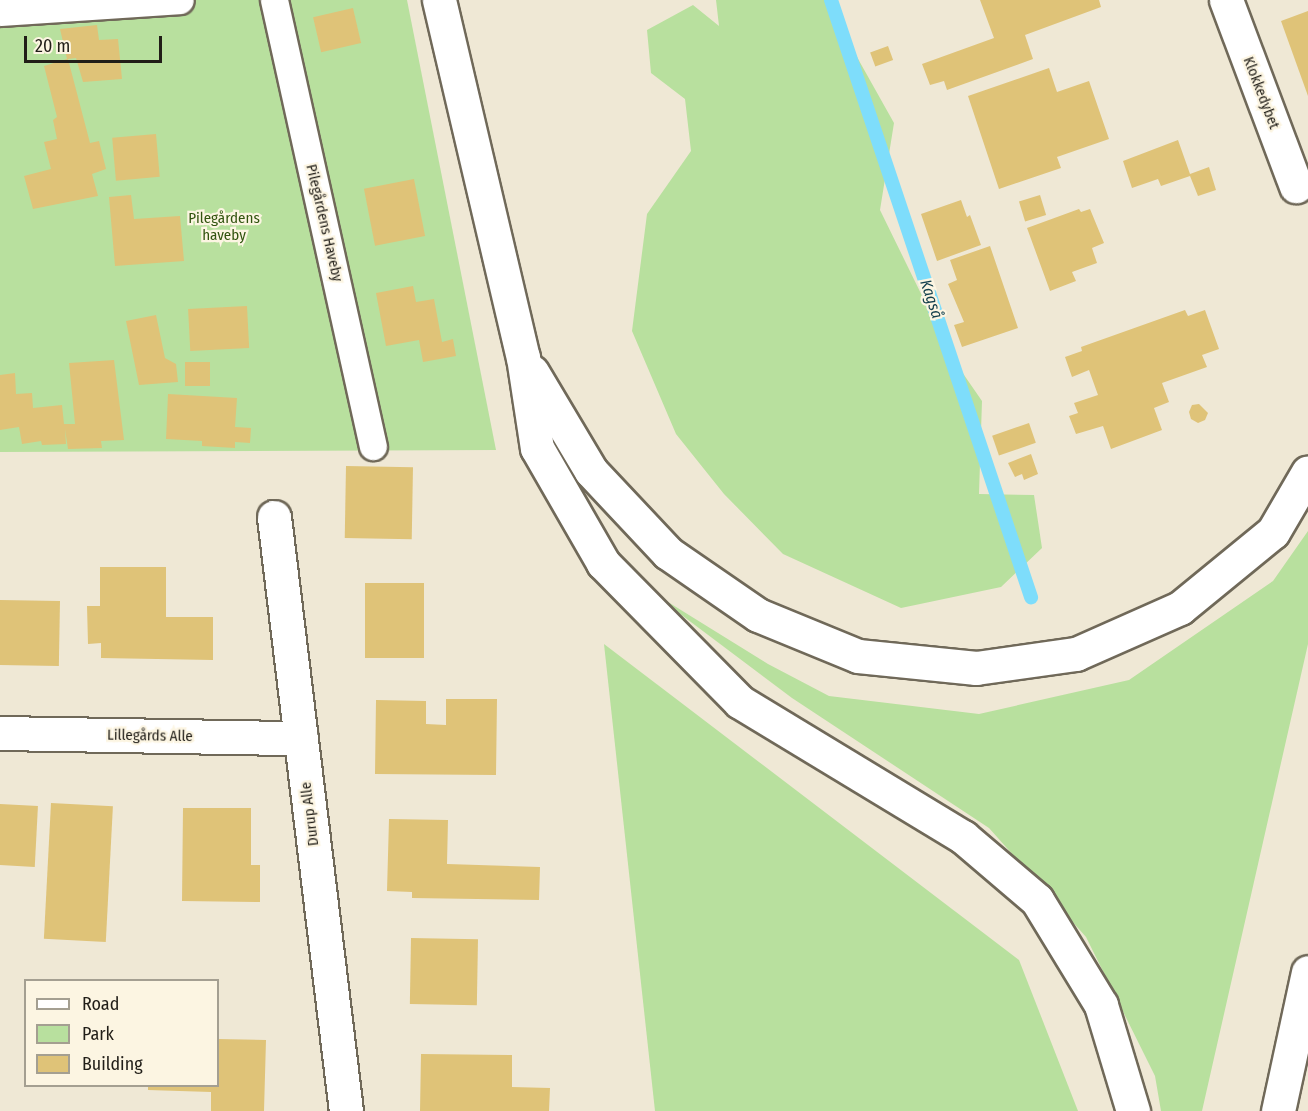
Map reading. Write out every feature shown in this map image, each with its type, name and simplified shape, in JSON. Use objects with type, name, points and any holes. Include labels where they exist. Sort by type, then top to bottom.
[{"type":"main road","points":[[439,0],[523,357],[537,448],[603,563],[740,702],[963,837],[1037,900],[1101,1005],[1133,1111]]},
{"type":"main road","name":"Klokkedybet","points":[[1227,0],[1296,186]]},
{"type":"main road","points":[[523,357],[591,471],[668,553],[758,615],[858,656],[976,668],[1076,654],[1180,608],[1273,532],[1308,472]]},
{"type":"main road","name":"Durup Alle","points":[[274,517],[346,1111]]},
{"type":"main road","name":"Lillegårds Alle","points":[[0,733],[301,738]]},
{"type":"main road","points":[[1278,1111],[1308,972]]},
{"type":"lane","points":[[0,12],[180,0]]},
{"type":"lane","name":"Pilegårdens Haveby","points":[[274,0],[373,446]]},
{"type":"green space","name":"Pilegårdens haveby","points":[[0,0],[407,0],[496,450],[0,452]]},
{"type":"green space","points":[[716,0],[825,0],[894,123],[880,210],[953,359],[982,401],[979,494],[1034,495],[1042,548],[1001,587],[901,608],[783,554],[724,494],[676,434],[632,331],[647,214],[691,151],[685,99],[651,73],[647,30],[693,5],[719,26]]},
{"type":"green space","points":[[1308,531],[1308,644],[1202,1111],[1161,1111],[1155,1076],[1086,937],[989,828],[792,698],[647,589],[768,664],[829,696],[979,714],[1129,680],[1273,581]]},
{"type":"green space","points":[[604,644],[1019,960],[1078,1111],[655,1111]]},
{"type":"building","points":[[980,0],[1099,0],[1101,7],[1025,35],[1033,59],[947,90],[944,81],[930,85],[922,64],[994,38]]},
{"type":"building","points":[[353,8],[361,43],[321,52],[313,17]]},
{"type":"building","points":[[1308,11],[1308,96],[1281,21]]},
{"type":"building","points":[[97,25],[99,40],[118,39],[122,79],[83,82],[76,58],[68,59],[90,143],[99,141],[106,169],[92,174],[98,196],[33,209],[24,176],[51,169],[44,142],[57,139],[53,120],[57,117],[44,66],[67,59],[60,29]]},
{"type":"building","points":[[888,46],[893,60],[875,67],[870,52]]},
{"type":"building","points":[[1049,68],[1057,92],[1089,81],[1109,139],[1057,157],[1061,168],[999,189],[968,96]]},
{"type":"building","points":[[156,134],[160,177],[116,181],[112,138]]},
{"type":"building","points":[[1178,140],[1190,174],[1209,167],[1216,190],[1198,196],[1190,176],[1161,186],[1158,179],[1132,188],[1123,161]]},
{"type":"building","points":[[414,179],[425,236],[375,246],[364,189]]},
{"type":"building","points":[[131,195],[134,219],[180,216],[184,261],[115,266],[109,197]]},
{"type":"building","points":[[1040,195],[1046,215],[1025,222],[1019,201]]},
{"type":"building","points":[[961,200],[967,217],[970,215],[981,245],[937,261],[921,214]]},
{"type":"building","points":[[1079,209],[1081,212],[1090,209],[1104,243],[1092,248],[1097,263],[1072,272],[1076,281],[1050,291],[1027,228]]},
{"type":"building","points":[[990,246],[1018,328],[962,347],[954,325],[964,322],[948,284],[957,280],[950,260]]},
{"type":"building","points":[[413,286],[416,302],[434,299],[442,342],[453,339],[456,356],[423,362],[419,340],[386,346],[376,293]]},
{"type":"building","points":[[247,306],[249,348],[190,351],[188,309]]},
{"type":"building","points":[[1185,310],[1188,316],[1205,310],[1219,349],[1202,355],[1207,367],[1162,383],[1169,402],[1154,408],[1162,430],[1111,449],[1103,426],[1076,434],[1069,416],[1078,413],[1074,403],[1098,395],[1089,370],[1072,377],[1065,357],[1082,351],[1081,347]]},
{"type":"building","points":[[156,315],[165,358],[176,364],[178,382],[139,385],[126,321]]},
{"type":"building","points":[[114,360],[124,440],[101,441],[102,448],[68,449],[65,429],[66,444],[42,445],[41,441],[22,444],[19,427],[0,430],[0,375],[15,373],[16,394],[32,393],[33,408],[62,405],[64,424],[75,424],[69,363]]},
{"type":"building","points":[[185,362],[210,362],[210,386],[185,386]]},
{"type":"building","points":[[168,394],[237,398],[235,427],[251,428],[250,443],[235,442],[235,448],[202,446],[202,441],[166,439]]},
{"type":"building","points":[[1199,404],[1208,413],[1205,420],[1198,423],[1191,419],[1189,412],[1192,405]]},
{"type":"building","points":[[1029,423],[1036,443],[999,456],[992,436]]},
{"type":"building","points":[[1031,454],[1038,474],[1024,480],[1022,474],[1015,477],[1008,463]]},
{"type":"building","points":[[346,466],[413,467],[412,539],[345,538]]},
{"type":"building","points":[[100,567],[166,567],[166,617],[213,617],[213,660],[101,658],[101,643],[88,644],[87,606],[100,606]]},
{"type":"building","points":[[365,583],[424,583],[424,658],[365,658]]},
{"type":"building","points":[[0,600],[60,601],[59,666],[0,665]]},
{"type":"building","points":[[446,699],[497,699],[496,775],[375,774],[376,700],[426,701],[426,724],[446,725]]},
{"type":"building","points":[[51,803],[113,806],[106,942],[44,939]]},
{"type":"building","points":[[0,804],[38,806],[35,867],[0,865]]},
{"type":"building","points":[[183,808],[251,808],[251,865],[260,865],[260,902],[182,901]]},
{"type":"building","points":[[389,819],[448,820],[447,864],[540,867],[539,900],[412,898],[412,892],[387,891]]},
{"type":"building","points":[[411,938],[478,939],[477,1005],[410,1004]]},
{"type":"building","points":[[219,1039],[266,1040],[264,1111],[211,1111],[211,1092],[148,1090],[148,1087],[219,1087]]},
{"type":"building","points":[[421,1054],[512,1055],[512,1087],[550,1088],[549,1111],[420,1111]]},
{"type":"waterway","name":"Kagså","points":[[831,0],[1031,597]]}]
